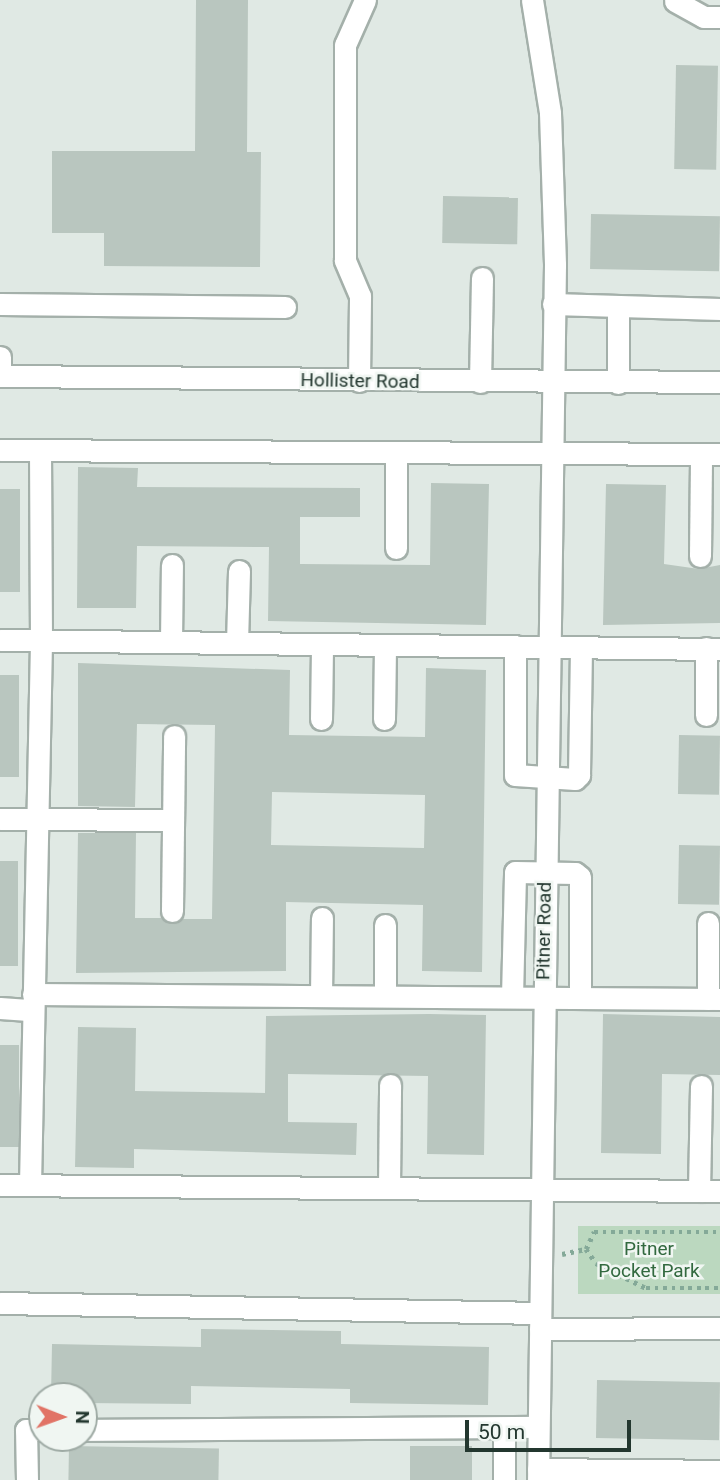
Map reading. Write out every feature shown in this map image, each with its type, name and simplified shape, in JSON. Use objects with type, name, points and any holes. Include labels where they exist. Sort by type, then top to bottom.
[{"type":"street","points":[[359,381],[360,296],[345,260],[345,45],[365,0]]},
{"type":"street","name":"Pitner Road","points":[[532,0],[550,113],[553,304],[538,1475]]},
{"type":"street","points":[[675,1],[704,17],[720,17]]},
{"type":"street","points":[[480,382],[482,278]]},
{"type":"street","points":[[0,304],[285,307]]},
{"type":"street","points":[[553,304],[720,309]]},
{"type":"street","points":[[618,306],[618,383]]},
{"type":"street","points":[[0,357],[0,376]]},
{"type":"street","name":"Hollister Road","points":[[0,376],[551,383],[720,382]]},
{"type":"street","points":[[0,450],[711,454],[700,556]]},
{"type":"street","points":[[30,1185],[41,641],[40,450]]},
{"type":"street","points":[[396,452],[396,548]]},
{"type":"street","points":[[171,642],[172,565]]},
{"type":"street","points":[[237,643],[239,571]]},
{"type":"street","points":[[0,640],[713,648],[706,715]]},
{"type":"street","points":[[321,719],[322,644]]},
{"type":"street","points":[[384,719],[385,645]]},
{"type":"street","points":[[515,646],[515,775],[575,779],[579,775],[581,647]]},
{"type":"street","points":[[515,713],[580,712]]},
{"type":"street","points":[[172,911],[174,736]]},
{"type":"street","points":[[0,819],[173,820]]},
{"type":"street","points":[[512,997],[515,872],[545,872],[580,877],[580,997]]},
{"type":"street","points":[[321,996],[322,918]]},
{"type":"street","points":[[0,1009],[33,1002],[321,996],[714,999],[708,923]]},
{"type":"street","points":[[385,925],[385,996]]},
{"type":"street","points":[[515,936],[580,937]]},
{"type":"street","points":[[389,1188],[390,1085]]},
{"type":"street","points":[[0,1185],[710,1191],[701,1086]]},
{"type":"street","points":[[0,1303],[720,1328]]},
{"type":"street","points":[[504,1427],[504,1480]]},
{"type":"street","points":[[98,1430],[538,1427]]},
{"type":"street","points":[[27,1480],[28,1430]]},
{"type":"street","points":[[538,1475],[720,1471]]},
{"type":"path","points":[[720,1232],[594,1232],[586,1249],[596,1263],[646,1288],[720,1288]]},
{"type":"green space","name":"Pitner Pocket Park","points":[[578,1226],[720,1226],[720,1294],[578,1294]]},
{"type":"building","points":[[196,0],[248,0],[247,152],[261,152],[260,267],[104,266],[104,233],[52,233],[52,151],[195,151]]},
{"type":"building","points":[[676,65],[718,66],[716,170],[674,169]]},
{"type":"building","points":[[443,196],[518,197],[517,244],[442,243]]},
{"type":"building","points":[[591,214],[720,216],[719,271],[590,269]]},
{"type":"building","points":[[78,467],[138,468],[137,487],[360,488],[360,517],[300,517],[300,564],[430,565],[431,483],[489,484],[486,625],[268,621],[269,547],[137,546],[136,608],[77,608]]},
{"type":"building","points":[[606,484],[666,485],[664,564],[699,569],[720,565],[720,623],[603,625]]},
{"type":"building","points":[[0,489],[20,489],[20,592],[0,592]]},
{"type":"building","points":[[78,663],[290,670],[289,735],[425,737],[426,668],[486,670],[482,972],[422,971],[423,905],[286,902],[286,971],[76,973],[78,833],[136,833],[135,918],[161,918],[171,924],[182,919],[212,919],[215,725],[137,724],[135,807],[78,806]],"holes":[[[272,792],[425,795],[424,848],[271,845]]]},
{"type":"building","points":[[0,675],[19,675],[19,777],[0,777]]},
{"type":"building","points":[[679,735],[720,736],[719,795],[678,794]]},
{"type":"building","points":[[679,845],[720,846],[719,905],[678,904]]},
{"type":"building","points":[[0,861],[18,861],[18,966],[0,966]]},
{"type":"building","points":[[603,1014],[720,1017],[720,1075],[662,1074],[661,1154],[601,1153]]},
{"type":"building","points":[[486,1015],[484,1155],[427,1154],[428,1076],[288,1074],[288,1122],[357,1123],[356,1155],[134,1149],[134,1168],[75,1167],[78,1027],[136,1028],[135,1091],[265,1093],[266,1016]]},
{"type":"building","points":[[0,1045],[19,1045],[19,1147],[0,1147]]},
{"type":"building","points":[[201,1329],[341,1331],[341,1344],[489,1347],[488,1405],[350,1403],[350,1389],[191,1386],[191,1404],[98,1403],[98,1382],[51,1382],[52,1344],[201,1347]]},
{"type":"building","points":[[597,1380],[720,1382],[719,1440],[596,1438]]},
{"type":"building","points":[[410,1446],[472,1446],[472,1480],[410,1480]]},
{"type":"building","points":[[98,1447],[219,1449],[218,1480],[68,1480],[69,1452],[98,1452]]}]
